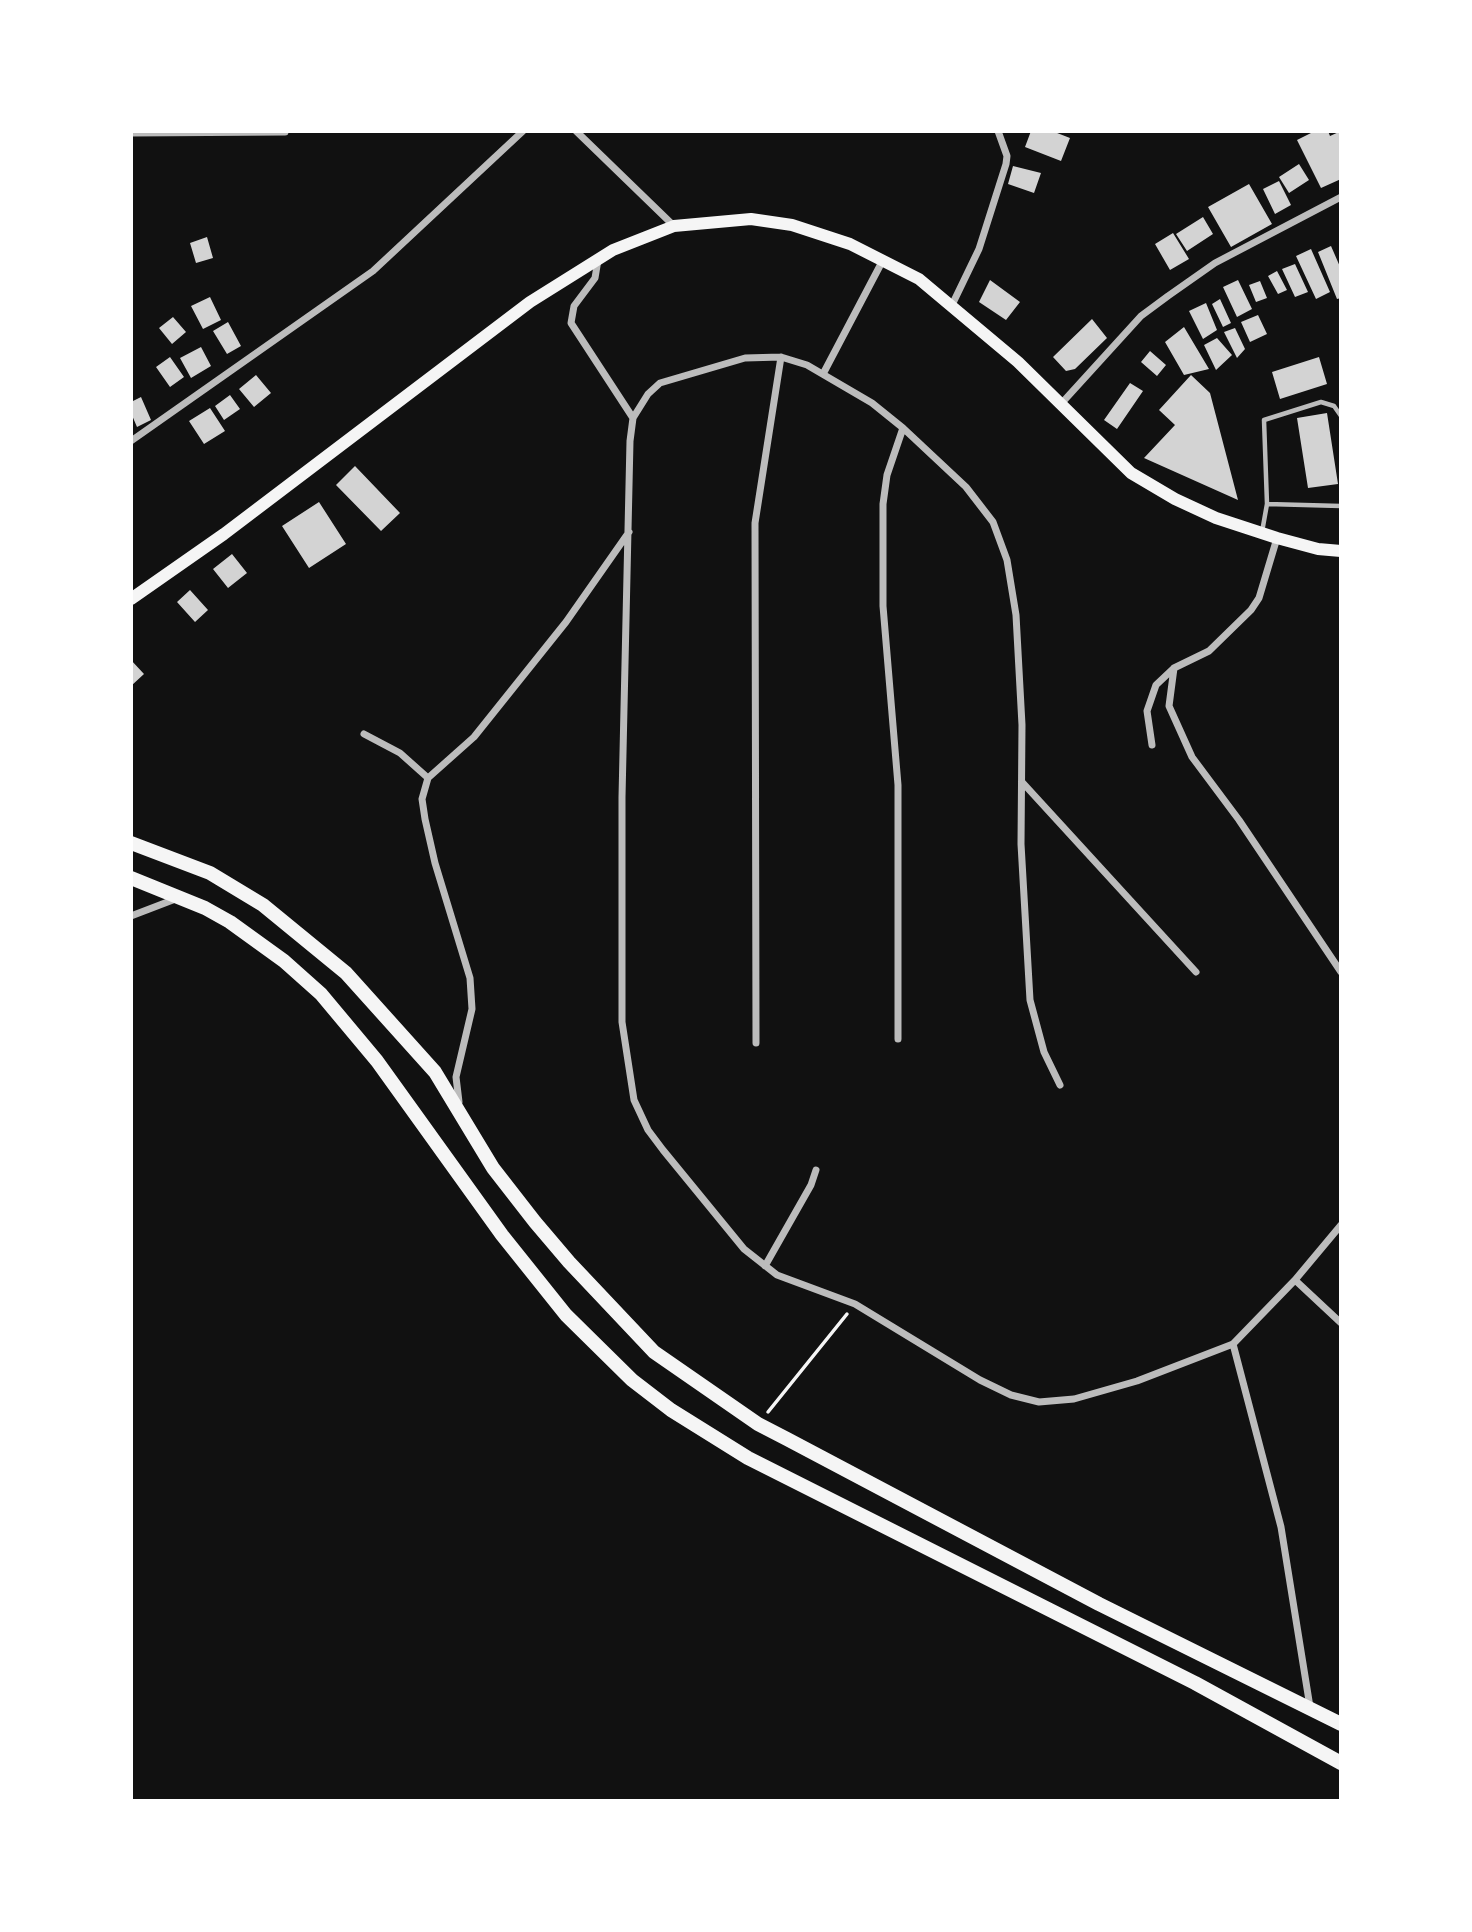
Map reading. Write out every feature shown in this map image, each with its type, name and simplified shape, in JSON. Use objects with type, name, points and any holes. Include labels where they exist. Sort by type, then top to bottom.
[{"type":"main road","points":[[131,599],[224,534],[530,302],[613,250],[674,226],[751,219],[792,225],[850,244],[919,279],[1018,362],[1131,473],[1175,499],[1277,538],[1318,549],[1341,551]]},
{"type":"main road","points":[[131,842],[210,873],[263,905],[346,974],[435,1072],[494,1168],[569,1262],[654,1352],[758,1424],[1099,1604],[1341,1724]]},
{"type":"main road","points":[[131,878],[205,908],[230,922],[284,961],[321,994],[377,1061],[502,1235],[559,1307],[632,1380],[671,1410],[766,1468],[1184,1677],[1341,1763]]},
{"type":"street","points":[[131,441],[373,271],[523,131]]},
{"type":"street","points":[[576,131],[674,226]]},
{"type":"street","points":[[952,305],[979,249],[1006,164],[1007,156],[998,131]]},
{"type":"street","points":[[131,133],[285,132]]},
{"type":"street","points":[[1059,405],[1142,316],[1168,296],[1215,263],[1341,197]]},
{"type":"street","points":[[823,374],[884,259]]},
{"type":"street","points":[[598,260],[595,278],[574,306],[571,323],[633,418]]},
{"type":"street","points":[[756,1044],[755,523],[781,357]]},
{"type":"street","points":[[1060,1085],[1044,1052],[1030,1000],[1021,844],[1022,782],[1016,615],[1007,559],[1000,536],[986,510],[966,487],[872,403],[823,374],[781,357],[725,362],[660,383],[648,394],[633,418],[622,797],[622,1022],[634,1100],[648,1130],[744,1249],[765,1266],[802,1286],[855,1304],[980,1380],[1011,1395],[1039,1402],[1074,1399],[1137,1381],[1233,1344],[1295,1280],[1341,1225]]},
{"type":"street","points":[[898,1039],[898,785],[883,606],[883,504],[887,475],[903,428]]},
{"type":"street","points":[[494,1168],[461,1110],[456,1090],[456,1077],[472,1009],[470,978],[435,863],[422,799],[428,778],[474,737],[566,622],[629,532]]},
{"type":"street","points":[[1152,745],[1147,711],[1150,695],[1156,685],[1174,668],[1209,651],[1251,610],[1258,598],[1277,538]]},
{"type":"street","points":[[1174,668],[1169,706],[1192,757],[1239,820],[1341,972]]},
{"type":"street","points":[[365,734],[400,752],[428,778]]},
{"type":"street","points":[[1022,782],[1196,972]]},
{"type":"street","points":[[131,916],[179,898]]},
{"type":"street","points":[[765,1266],[811,1185],[816,1170]]},
{"type":"street","points":[[1295,1280],[1341,1323]]},
{"type":"street","points":[[1233,1344],[1281,1527],[1310,1707]]},
{"type":"lane","points":[[1262,533],[1267,504],[1264,420],[1321,402],[1334,406],[1341,416]]},
{"type":"lane","points":[[1267,504],[1341,506]]},
{"type":"path","points":[[758,1424],[855,1304]]},
{"type":"building","points":[[1031,131],[1052,131],[1070,138],[1061,161],[1025,147]]},
{"type":"building","points":[[1315,131],[1328,131],[1330,136],[1341,131],[1341,179],[1321,188],[1297,140]]},
{"type":"building","points":[[1299,164],[1309,180],[1289,193],[1279,177]]},
{"type":"building","points":[[1013,166],[1041,173],[1034,193],[1008,184]]},
{"type":"building","points":[[1279,181],[1291,205],[1275,214],[1263,189]]},
{"type":"building","points":[[1249,184],[1272,224],[1231,247],[1208,207]]},
{"type":"building","points":[[1203,217],[1213,234],[1187,251],[1176,234]]},
{"type":"building","points":[[1173,233],[1189,259],[1170,270],[1155,244]]},
{"type":"building","points":[[207,237],[213,258],[196,263],[190,243]]},
{"type":"building","points":[[1331,246],[1341,269],[1341,298],[1337,299],[1318,252]]},
{"type":"building","points":[[1311,249],[1330,292],[1316,299],[1296,256]]},
{"type":"building","points":[[1295,264],[1308,292],[1295,297],[1282,269]]},
{"type":"building","points":[[1277,271],[1287,290],[1278,294],[1268,276]]},
{"type":"building","points":[[990,280],[1020,302],[1006,320],[979,302]]},
{"type":"building","points":[[1238,280],[1252,309],[1237,317],[1223,287]]},
{"type":"building","points":[[1260,281],[1267,298],[1256,302],[1249,285]]},
{"type":"building","points":[[210,297],[221,320],[203,329],[191,306]]},
{"type":"building","points":[[1220,299],[1231,323],[1223,327],[1212,304]]},
{"type":"building","points":[[1206,303],[1217,330],[1203,339],[1189,311]]},
{"type":"building","points":[[1258,315],[1267,334],[1250,342],[1241,322]]},
{"type":"building","points":[[173,317],[186,332],[172,344],[159,328]]},
{"type":"building","points":[[1092,319],[1107,338],[1075,369],[1066,371],[1053,357]]},
{"type":"building","points":[[228,322],[241,346],[227,354],[213,331]]},
{"type":"building","points":[[1184,327],[1209,369],[1184,375],[1165,342]]},
{"type":"building","points":[[1235,328],[1245,349],[1237,358],[1224,332]]},
{"type":"building","points":[[1217,338],[1232,355],[1216,370],[1204,345]]},
{"type":"building","points":[[201,347],[211,366],[191,378],[180,358]]},
{"type":"building","points":[[1150,351],[1166,365],[1157,376],[1141,362]]},
{"type":"building","points":[[170,357],[184,377],[170,387],[156,367]]},
{"type":"building","points":[[1319,357],[1327,384],[1280,399],[1272,372]]},
{"type":"building","points":[[256,375],[271,393],[254,407],[239,389]]},
{"type":"building","points":[[1191,375],[1210,393],[1238,500],[1144,458],[1175,425],[1159,410]]},
{"type":"building","points":[[1130,383],[1143,391],[1117,429],[1104,420]]},
{"type":"building","points":[[230,395],[240,409],[224,420],[215,406]]},
{"type":"building","points":[[141,397],[151,420],[137,427],[131,413],[131,402]]},
{"type":"building","points":[[210,408],[225,431],[204,444],[189,421]]},
{"type":"building","points":[[1327,413],[1338,484],[1308,488],[1297,418]]},
{"type":"building","points":[[355,466],[400,513],[381,531],[336,485]]},
{"type":"building","points":[[319,502],[346,544],[309,568],[282,526]]},
{"type":"building","points":[[232,554],[247,573],[228,588],[213,569]]},
{"type":"building","points":[[190,590],[208,610],[195,622],[177,602]]},
{"type":"building","points":[[131,660],[144,674],[131,686]]}]
